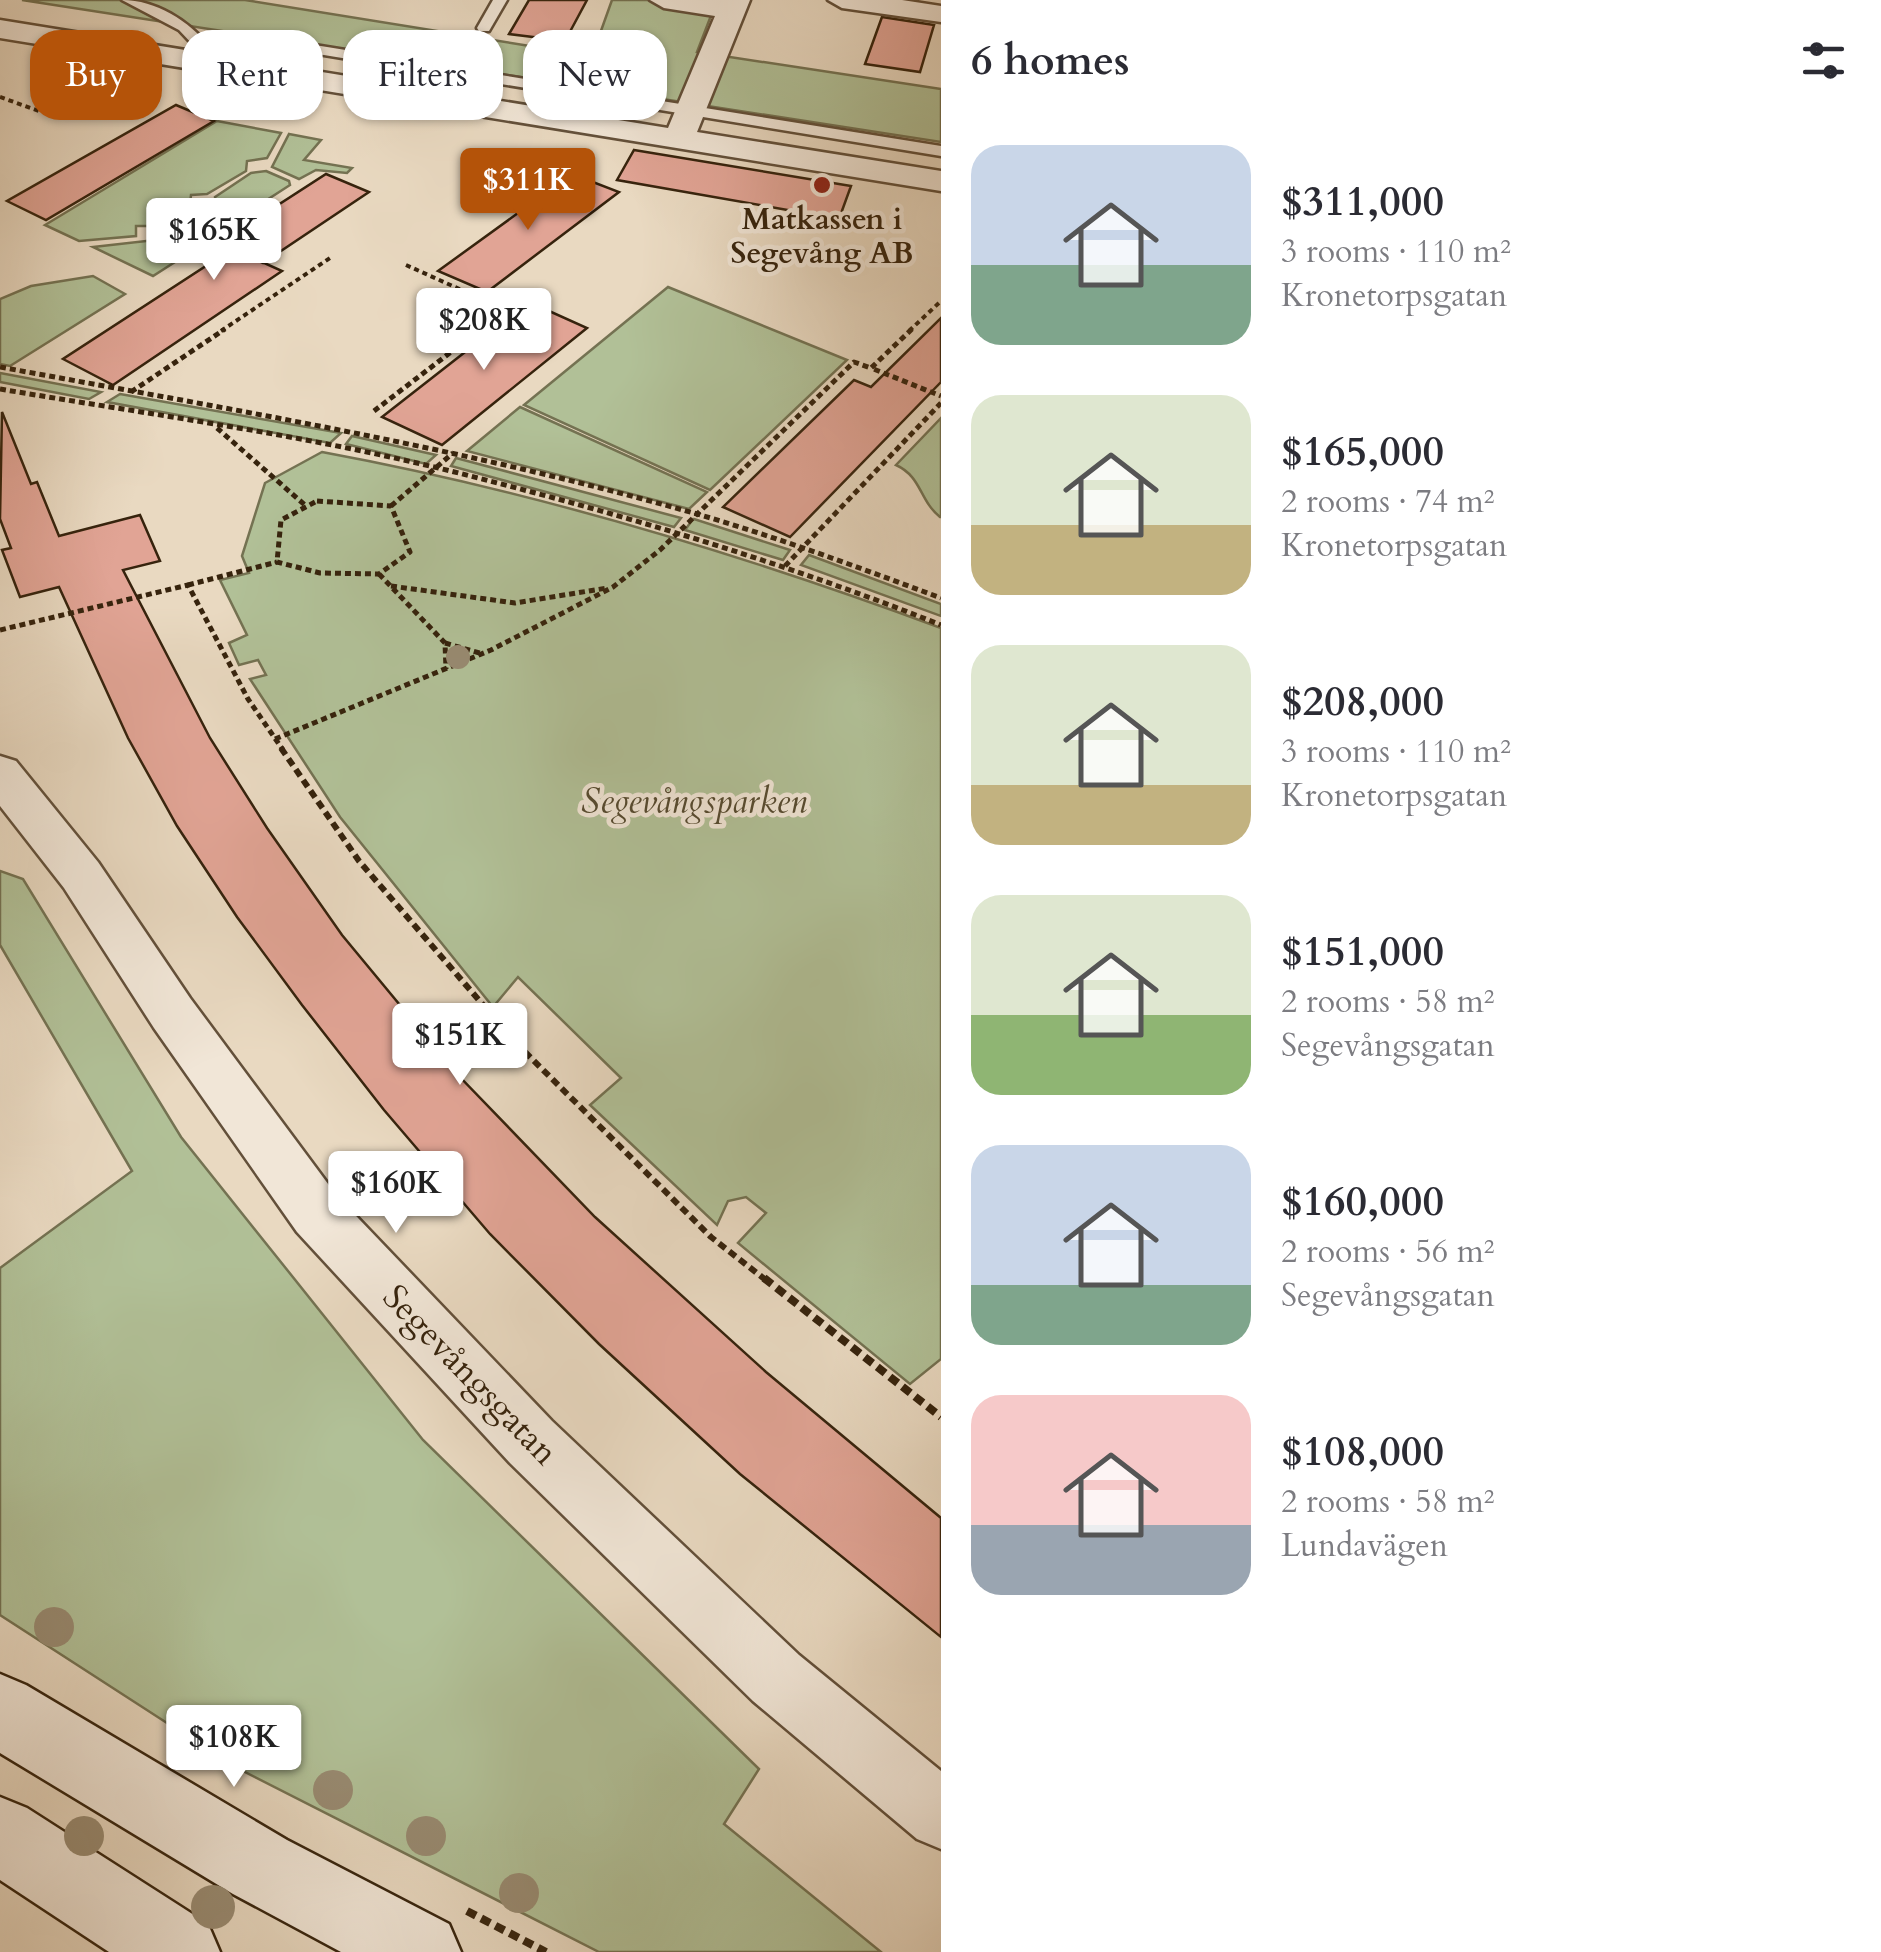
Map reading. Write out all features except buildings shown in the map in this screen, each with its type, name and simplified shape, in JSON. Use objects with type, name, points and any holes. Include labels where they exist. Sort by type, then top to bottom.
[{"type":"main road","points":[[0,1711],[260,1868],[421,1952]]},
{"type":"main road","points":[[0,1834],[180,1952]]},
{"type":"street","points":[[664,0],[734,5],[686,124]]},
{"type":"street","points":[[842,0],[941,14]]},
{"type":"street","points":[[53,30],[72,12]]},
{"type":"street","points":[[0,29],[30,34]]},
{"type":"street","points":[[323,78],[686,124],[941,181]]},
{"type":"street","name":"Segevångsgatan","points":[[0,774],[81,875],[172,1013],[317,1214],[530,1442],[776,1678],[941,1814]]},
{"type":"lane","points":[[129,0],[187,30]]},
{"type":"lane","points":[[484,28],[500,0]]},
{"type":"lane","points":[[686,124],[941,151]]},
{"type":"path","points":[[0,97],[30,107]]},
{"type":"path","points":[[132,392],[333,256]]},
{"type":"path","points":[[374,412],[506,310],[406,265]]},
{"type":"path","points":[[872,368],[941,300]]},
{"type":"path","points":[[275,738],[483,654],[614,588],[678,534],[854,362],[941,399],[785,566]]},
{"type":"path","points":[[0,368],[454,453],[695,514],[802,546],[941,598]]},
{"type":"path","points":[[0,389],[432,469],[785,566],[941,625]]},
{"type":"path","points":[[215,426],[306,506]]},
{"type":"path","points":[[277,562],[281,520],[317,501],[391,506],[454,453]]},
{"type":"path","points":[[0,630],[277,562],[320,573],[378,574],[410,552],[391,506]]},
{"type":"path","points":[[378,574],[445,643],[483,654]]},
{"type":"path","points":[[188,585],[248,699],[359,861],[514,1042],[712,1237],[941,1417]]},
{"type":"path","points":[[391,586],[515,603],[614,588]]},
{"type":"path","points":[[445,643],[446,669]]},
{"type":"green space","points":[[22,0],[245,0],[431,30],[343,30],[343,50],[323,47],[323,30],[216,30]]},
{"type":"green space","points":[[612,0],[717,0],[697,52],[941,89],[941,142],[667,100],[667,30],[601,30]]},
{"type":"green space","points":[[503,42],[523,45],[523,77],[503,74]]},
{"type":"green space","points":[[217,121],[281,133],[267,158],[247,161],[246,171],[207,194],[191,195],[190,205],[155,226],[136,226],[136,236],[79,241],[45,225]]},
{"type":"green space","points":[[289,134],[321,140],[304,160],[352,168],[347,173],[316,170],[299,179],[272,167]]},
{"type":"green space","points":[[266,171],[290,185],[245,214],[216,203],[215,197],[251,173]]},
{"type":"green space","points":[[201,208],[212,208],[233,219],[187,248],[162,236],[162,230]]},
{"type":"green space","points":[[155,240],[186,255],[153,276],[93,247]]},
{"type":"green space","points":[[93,276],[125,294],[10,366],[0,364],[0,299],[31,286]]},
{"type":"green space","points":[[668,287],[847,360],[710,490],[524,405]]},
{"type":"green space","points":[[0,373],[101,392],[89,399],[0,382]]},
{"type":"green space","points":[[120,394],[341,433],[330,443],[107,402]]},
{"type":"green space","points":[[520,407],[707,492],[689,509],[467,451]]},
{"type":"green space","points":[[941,418],[940,517],[911,476],[896,465]]},
{"type":"green space","points":[[352,436],[436,455],[426,464],[346,444]]},
{"type":"green space","name":"Segevångsparken","points":[[322,452],[479,485],[635,526],[789,574],[941,628],[941,1359],[910,1384],[738,1243],[766,1213],[746,1197],[728,1201],[717,1225],[590,1105],[621,1078],[518,977],[493,1007],[340,817],[250,679],[266,675],[258,660],[239,665],[229,643],[247,635],[220,580],[249,573],[242,556],[265,483]]},
{"type":"green space","points":[[456,458],[681,518],[674,527],[451,466]]},
{"type":"green space","points":[[693,519],[790,550],[783,560],[685,530]]},
{"type":"green space","points":[[809,555],[941,604],[941,616],[801,565]]},
{"type":"green space","points":[[0,871],[23,879],[181,1137],[423,1440],[759,1769],[724,1824],[881,1952],[599,1952],[235,1767],[0,1615],[0,1268],[132,1171],[0,945]]},
{"type":"place","name":"Matkassen i Segevång AB","points":[[822,185]]}]
